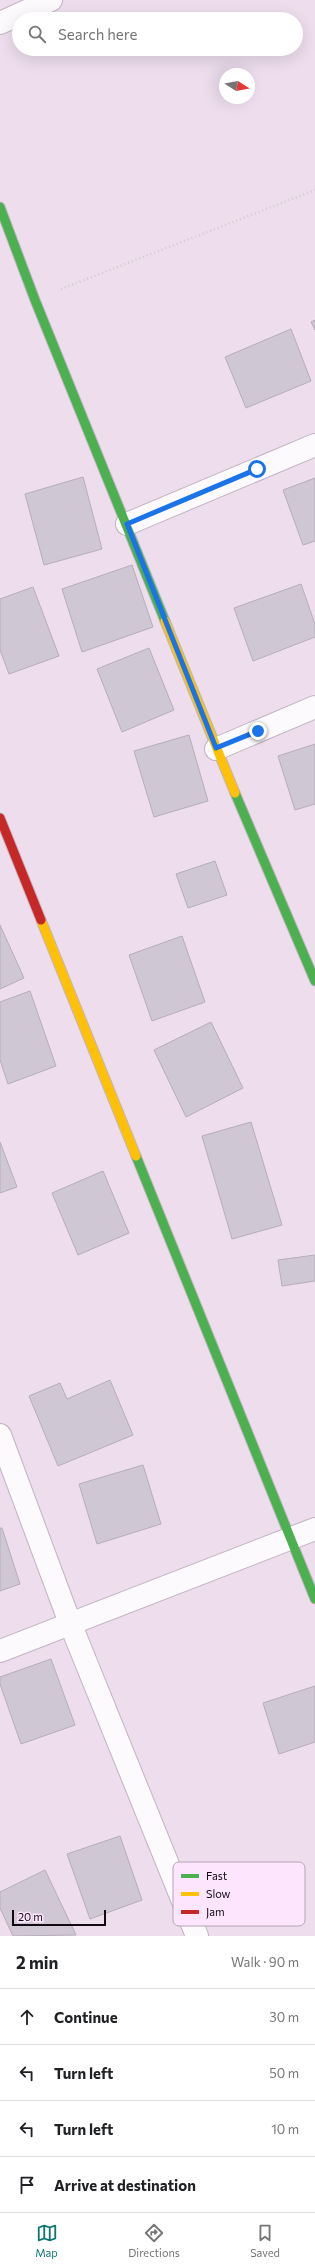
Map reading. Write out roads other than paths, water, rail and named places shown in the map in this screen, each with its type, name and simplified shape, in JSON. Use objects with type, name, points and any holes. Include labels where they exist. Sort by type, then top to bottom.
[{"type":"street","points":[[24,12],[51,0]]},
{"type":"street","points":[[0,23],[12,18]]},
{"type":"street","points":[[0,207],[35,300],[127,524],[216,748],[309,950],[315,981]]},
{"type":"street","points":[[127,524],[315,445]]},
{"type":"street","points":[[216,748],[315,707]]},
{"type":"street","points":[[0,818],[315,1599]]},
{"type":"street","points":[[0,1435],[70,1623],[173,1877]]},
{"type":"street","points":[[0,1651],[315,1529]]},
{"type":"street","points":[[193,1926],[197,1936]]}]
